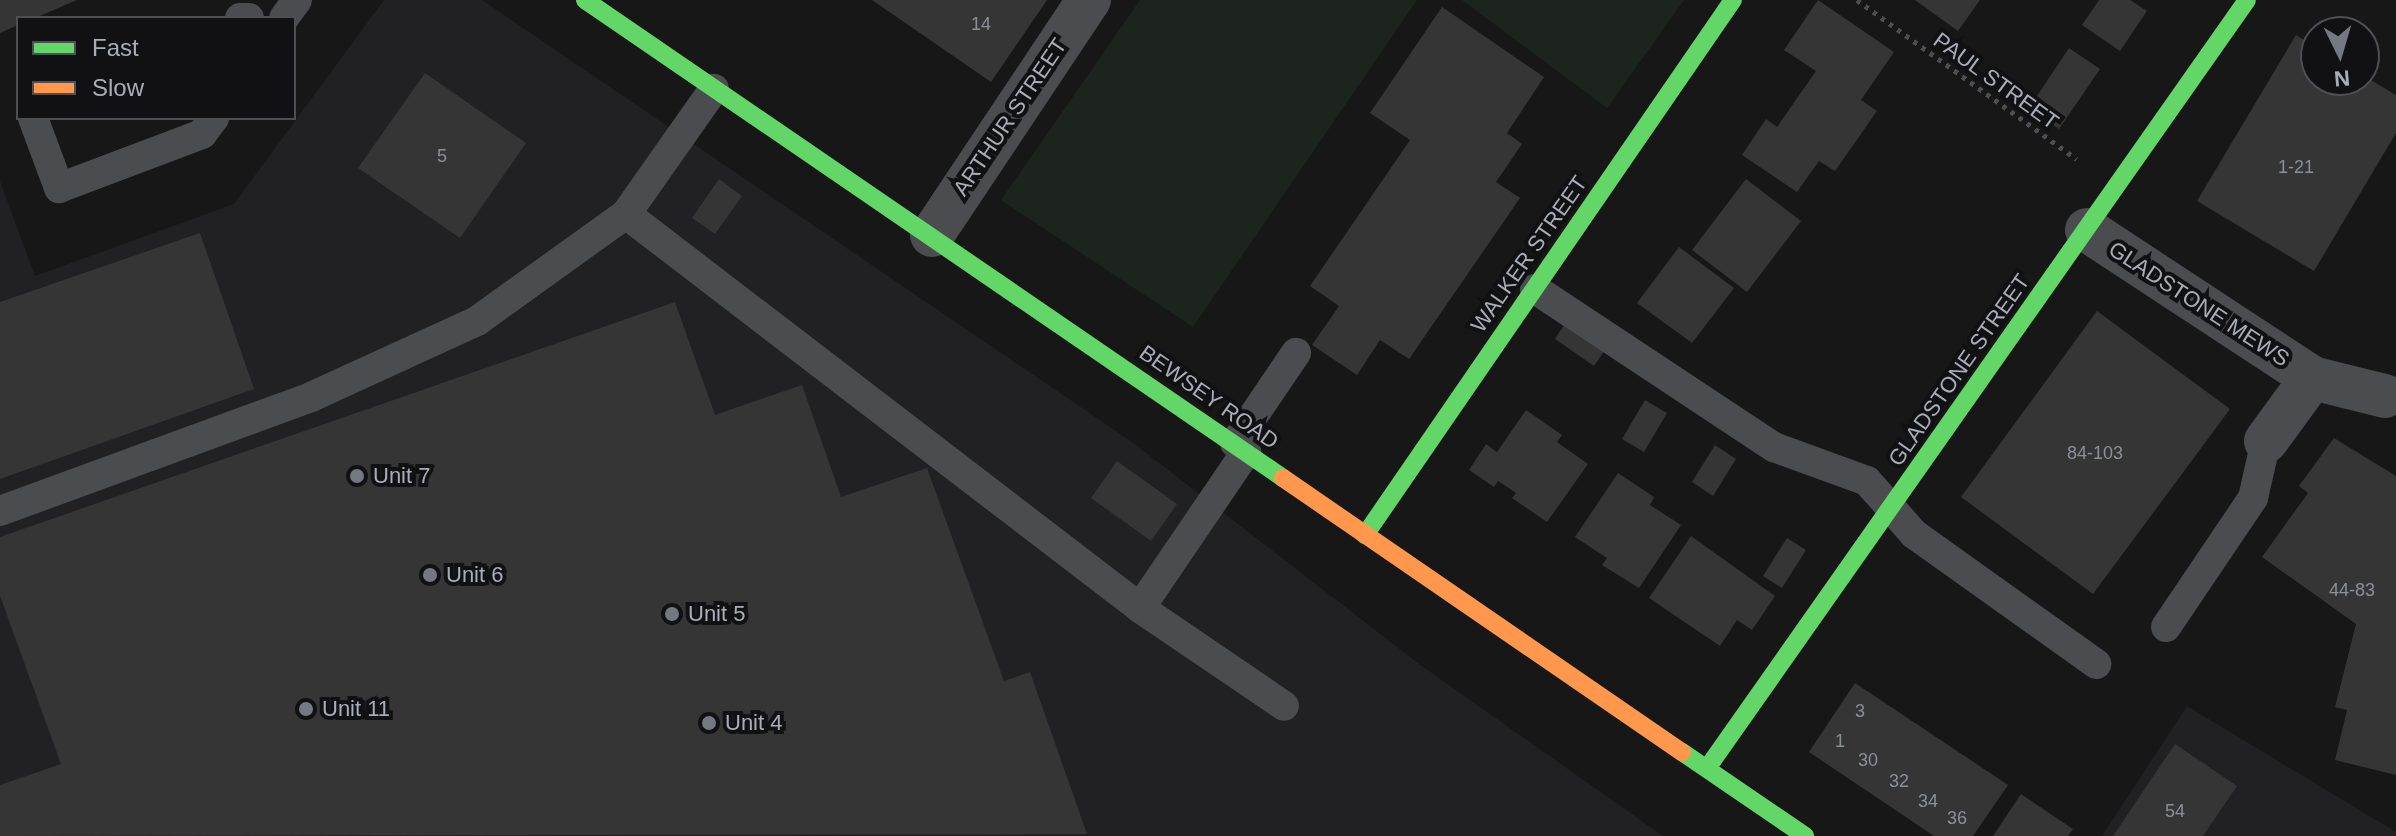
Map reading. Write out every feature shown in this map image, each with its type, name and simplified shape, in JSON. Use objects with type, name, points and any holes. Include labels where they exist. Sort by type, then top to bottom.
[{"type":"street","name":"BEWSEY ROAD","points":[[585,0],[1708,767],[1792,833]]},
{"type":"street","name":"ARTHUR STREET","points":[[932,235],[1089,0]]},
{"type":"street","name":"WALKER STREET","points":[[1365,535],[1733,0]]},
{"type":"street","name":"GLADSTONE STREET","points":[[1708,767],[2247,0]]},
{"type":"street","name":"GLADSTONE MEWS","points":[[2087,230],[2312,378],[2390,397]]},
{"type":"street","name":"GLADSTONE MEWS","points":[[2266,441],[2312,378]]},
{"type":"lane","points":[[0,511],[311,397],[477,321],[626,214],[714,89]]},
{"type":"lane","points":[[34,120],[59,188],[202,134],[212,120]]},
{"type":"lane","points":[[626,214],[1140,608],[1284,706]]},
{"type":"lane","points":[[1535,289],[1774,447],[1867,481],[1914,534],[2096,664]]},
{"type":"lane","points":[[1140,608],[1241,448],[1296,353]]},
{"type":"lane","name":"GLADSTONE MEWS","points":[[2166,627],[2253,498],[2266,441]]},
{"type":"path","name":"PAUL STREET","points":[[1857,0],[2116,188]]},
{"type":"shaded area","points":[[384,0],[482,0],[1132,442],[1419,664],[1663,836],[0,836],[0,181],[35,276],[234,204]]},
{"type":"shaded area","points":[[1140,0],[1417,0],[1193,327],[1001,200]]},
{"type":"shaded area","points":[[1462,0],[1684,0],[1607,108]]},
{"type":"shaded area","points":[[2187,706],[2396,832],[2396,836],[2102,836]]},
{"type":"building","points":[[0,0],[77,0],[40,16],[16,16],[16,26],[0,33]]},
{"type":"building","points":[[872,0],[1047,0],[991,82]]},
{"type":"building","points":[[1818,0],[1894,52],[1861,100],[1877,111],[1835,171],[1819,161],[1797,192],[1742,155],[1766,119],[1777,127],[1816,71],[1784,50]]},
{"type":"building","points":[[1915,0],[1980,0],[1958,31]]},
{"type":"building","points":[[2099,0],[2130,0],[2147,11],[2120,51],[2082,25]]},
{"type":"building","points":[[1442,7],[1544,77],[1507,133],[1522,144],[1496,182],[1520,198],[1409,359],[1380,340],[1357,375],[1312,345],[1339,306],[1310,286],[1410,140],[1370,113]]},
{"type":"building","points":[[2296,35],[2300,37],[2300,96],[2380,96],[2380,86],[2396,95],[2396,133],[2314,271],[2197,201]]},
{"type":"building","points":[[2069,48],[2100,69],[2059,129],[2029,108]]},
{"type":"building","points":[[425,73],[526,143],[460,238],[358,168]]},
{"type":"building","points":[[719,179],[742,196],[715,234],[692,218]]},
{"type":"building","points":[[1746,179],[1801,221],[1747,292],[1692,250]]},
{"type":"building","points":[[200,233],[254,389],[0,479],[0,302]]},
{"type":"building","points":[[1679,247],[1734,288],[1692,343],[1637,303]]},
{"type":"building","points":[[675,302],[715,415],[802,385],[841,497],[927,468],[1004,681],[1030,672],[1087,834],[0,836],[0,785],[61,764],[0,596],[0,537]]},
{"type":"building","points":[[2097,311],[2230,409],[2093,594],[1961,497]]},
{"type":"building","points":[[1568,319],[1607,347],[1594,366],[1555,339]]},
{"type":"building","points":[[1645,400],[1667,413],[1644,452],[1622,439]]},
{"type":"building","points":[[1526,410],[1562,435],[1557,442],[1588,464],[1547,522],[1512,498],[1516,493],[1498,481],[1494,487],[1469,470],[1486,444],[1497,452]]},
{"type":"building","points":[[2334,438],[2396,476],[2396,775],[2335,760],[2347,710],[2335,707],[2356,624],[2262,557],[2308,493],[2299,486]]},
{"type":"building","points":[[1715,445],[1736,459],[1713,496],[1692,482]]},
{"type":"building","points":[[1117,461],[1177,504],[1151,541],[1091,498]]},
{"type":"building","points":[[1618,473],[1654,497],[1650,505],[1681,525],[1639,588],[1602,565],[1607,558],[1575,537]]},
{"type":"building","points":[[1691,536],[1775,596],[1752,630],[1737,620],[1720,646],[1649,598]]},
{"type":"building","points":[[1787,538],[1806,550],[1782,588],[1763,576]]},
{"type":"building","points":[[1855,683],[2008,785],[1973,836],[1934,836],[1809,752]]},
{"type":"building","points":[[2175,744],[2237,786],[2203,836],[2113,836]]},
{"type":"building","points":[[2021,794],[2073,829],[2068,836],[1993,836]]},
{"type":"traffic: fast","points":[[585,0],[1283,478]]},
{"type":"traffic: fast","points":[[1365,535],[1733,0]]},
{"type":"traffic: fast","points":[[1708,767],[2247,0]]},
{"type":"traffic: fast","points":[[1682,752],[1805,836]]},
{"type":"traffic: slow","points":[[1283,478],[1682,752]]},
{"type":"place","name":"Unit 7","points":[[357,476]]},
{"type":"place","name":"Unit 6","points":[[430,575]]},
{"type":"place","name":"Unit 5","points":[[672,614]]},
{"type":"place","name":"Unit 11","points":[[306,709]]},
{"type":"place","name":"Unit 4","points":[[709,723]]}]
